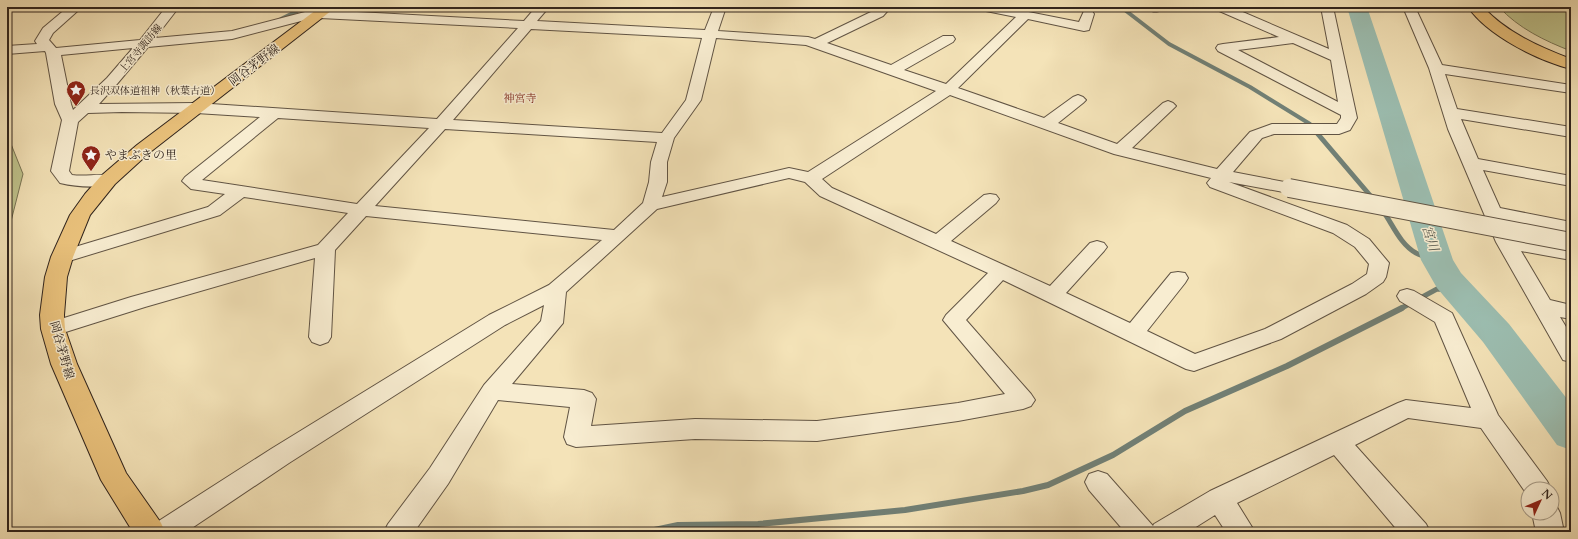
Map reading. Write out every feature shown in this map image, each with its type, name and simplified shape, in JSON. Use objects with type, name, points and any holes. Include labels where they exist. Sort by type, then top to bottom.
[{"type":"main road","points":[[1475,7],[1494,24],[1513,37],[1537,50],[1571,64]]},
{"type":"main road","points":[[1490,7],[1503,20],[1526,37],[1571,57]]},
{"type":"main road","name":"岡谷茅野線","points":[[150,532],[115,480],[64,364],[53,329],[52,315],[53,297],[62,257],[80,215],[92,198],[108,180],[143,149],[325,10]]},
{"type":"street","points":[[76,7],[44,35],[42,41],[50,49],[63,104],[70,120],[60,171],[66,179],[77,181],[108,180]]},
{"type":"street","name":"上宮寺諏訪線","points":[[70,120],[85,109],[105,90],[173,7]]},
{"type":"street","points":[[298,7],[527,25],[794,39],[817,43],[1120,150],[1221,175],[1571,242]]},
{"type":"street","points":[[53,329],[138,302],[325,249],[441,124],[543,7]]},
{"type":"street","points":[[164,532],[280,456],[497,320],[556,290],[651,205],[658,182],[659,162],[666,138],[693,100],[710,34],[720,7]]},
{"type":"street","points":[[817,43],[879,13],[886,7]]},
{"type":"street","points":[[985,7],[1084,27],[1088,14]]},
{"type":"street","points":[[1221,7],[1338,58]]},
{"type":"street","points":[[651,205],[789,173],[811,178],[826,192],[938,242],[1194,363],[1273,334],[1359,288],[1376,277],[1379,263],[1357,240],[1340,229],[1216,183],[1221,175],[1256,135],[1272,130],[1299,128],[1329,130],[1344,128],[1350,118],[1327,7]]},
{"type":"street","points":[[1409,7],[1436,68],[1456,129],[1506,242],[1571,354]]},
{"type":"street","points":[[7,50],[143,44],[232,35],[325,10]]},
{"type":"street","points":[[811,178],[948,90],[1026,15]]},
{"type":"street","points":[[893,70],[948,39]]},
{"type":"street","points":[[1295,39],[1223,48],[1348,114]]},
{"type":"street","points":[[1436,68],[1571,89]]},
{"type":"street","points":[[1047,124],[1078,100]]},
{"type":"street","points":[[1120,150],[1168,106]]},
{"type":"street","points":[[85,109],[122,107],[196,108],[666,138]]},
{"type":"street","points":[[1451,113],[1571,132]]},
{"type":"street","points":[[273,114],[192,181],[197,185],[362,210],[618,236]]},
{"type":"street","points":[[1472,163],[1571,181]]},
{"type":"street","points":[[62,257],[214,211],[240,191]]},
{"type":"street","points":[[938,242],[990,199]]},
{"type":"street","points":[[1493,212],[1571,228]]},
{"type":"street","points":[[1506,242],[1571,254]]},
{"type":"street","points":[[1053,296],[1097,247]]},
{"type":"street","points":[[320,337],[325,249]]},
{"type":"street","points":[[492,391],[584,399],[576,437],[695,429],[817,431],[958,412],[1023,400],[954,320],[1000,271]]},
{"type":"street","points":[[1133,334],[1178,278]]},
{"type":"street","points":[[398,532],[438,476],[492,391],[552,323],[556,290]]},
{"type":"street","points":[[1407,296],[1444,318],[1488,420],[1532,481]]},
{"type":"street","points":[[1544,306],[1571,312]]},
{"type":"street","points":[[1164,532],[1219,499],[1406,409],[1488,420]]},
{"type":"street","points":[[1338,442],[1416,532]]},
{"type":"street","points":[[1098,482],[1142,532]]},
{"type":"street","points":[[1219,499],[1241,532]]},
{"type":"street","points":[[1548,521],[1550,532]]},
{"type":"green space","points":[[1499,7],[1571,7],[1571,51],[1551,43],[1523,28],[1506,15]]},
{"type":"green space","points":[[7,134],[23,174],[7,237]]},
{"type":"waterway","points":[[281,19],[305,7]]},
{"type":"waterway","points":[[1121,7],[1169,44],[1250,87],[1310,124],[1318,134]]},
{"type":"waterway","name":"宮川","points":[[1357,7],[1437,260],[1449,280],[1496,333],[1571,434]]},
{"type":"waterway","points":[[1317,133],[1374,200]]},
{"type":"waterway","points":[[1383,211],[1397,234],[1410,249],[1418,254],[1437,260]]},
{"type":"waterway","points":[[1400,309],[1437,289],[1457,290]]},
{"type":"waterway","points":[[645,532],[678,525],[758,524],[905,510],[1023,491],[1048,485],[1113,455],[1185,411],[1287,366],[1402,308]]},
{"type":"place","name":"長沢双体道祖神（秋葉古道）","points":[[76,107]]},
{"type":"place","name":"やまぶきの里","points":[[91,172]]},
{"type":"district","name":"神宮寺","points":[[520,98]]}]
